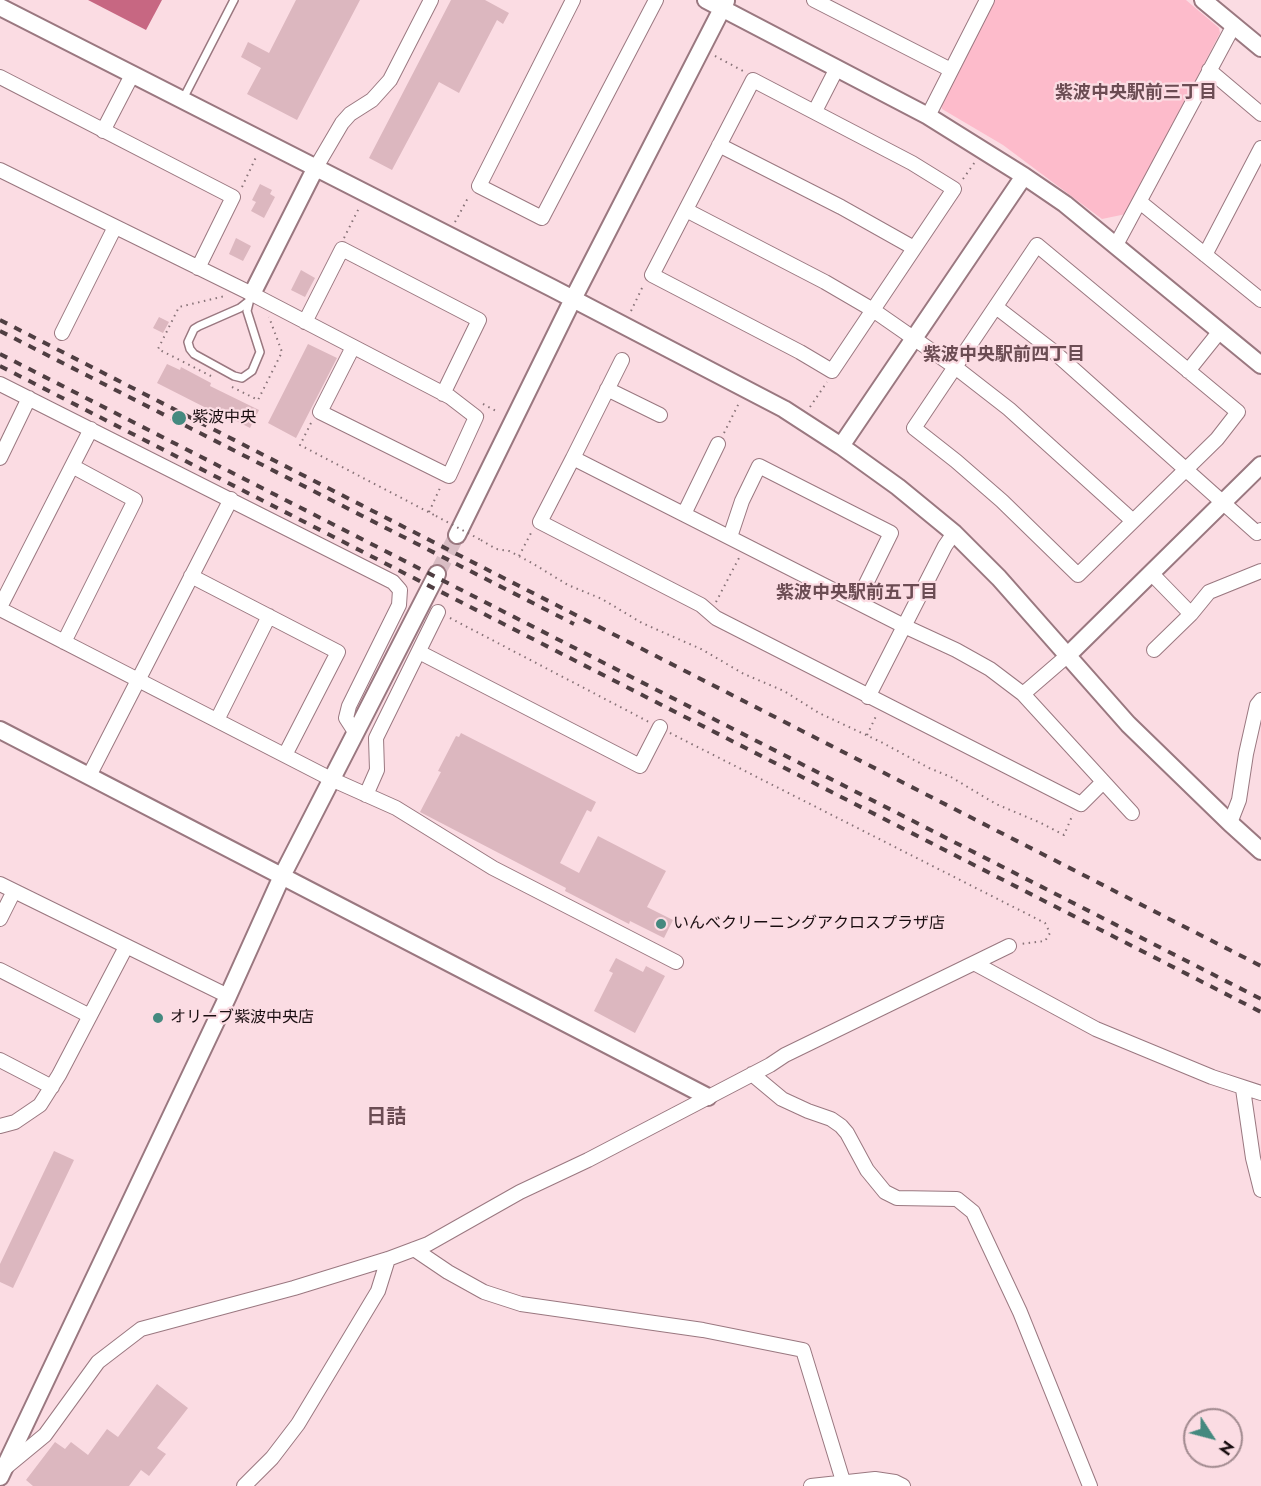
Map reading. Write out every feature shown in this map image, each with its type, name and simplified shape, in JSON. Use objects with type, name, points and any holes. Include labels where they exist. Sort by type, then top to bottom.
[{"type":"street","points":[[251,298],[315,169],[342,123],[350,114],[372,100],[390,80],[431,0]]},
{"type":"street","points":[[573,0],[479,186],[542,218],[656,0]]},
{"type":"street","points":[[706,0],[725,4],[837,68],[928,116],[1024,176],[1065,204],[1261,364]]},
{"type":"street","points":[[814,0],[951,70]]},
{"type":"street","points":[[1203,0],[1261,48]]},
{"type":"street","points":[[928,116],[982,2]]},
{"type":"street","points":[[457,536],[573,299],[725,4]]},
{"type":"street","points":[[0,7],[784,409],[841,446],[898,487],[954,533],[999,578],[1128,724],[1261,851]]},
{"type":"street","points":[[1116,246],[1233,25]]},
{"type":"street","points":[[815,111],[837,68]]},
{"type":"street","points":[[1209,70],[1261,114]]},
{"type":"street","points":[[103,131],[132,75]]},
{"type":"street","points":[[0,77],[233,197],[198,268]]},
{"type":"street","points":[[753,80],[815,111],[912,163],[954,189],[832,371],[652,275],[753,80]]},
{"type":"street","points":[[719,145],[841,207],[914,248]]},
{"type":"street","points":[[1204,255],[1261,148]]},
{"type":"street","points":[[0,170],[198,268],[251,298],[305,322],[353,347],[442,394],[476,417],[449,476],[320,412],[353,347]]},
{"type":"street","points":[[841,446],[1024,176]]},
{"type":"street","points":[[1140,202],[1261,300]]},
{"type":"street","points":[[686,210],[825,282],[873,310],[955,367],[1009,409],[1133,521]]},
{"type":"street","points":[[62,333],[115,227]]},
{"type":"street","points":[[1037,245],[1238,412],[1216,439],[1078,575],[1002,501],[956,460],[914,428],[996,307],[1037,245]]},
{"type":"street","points":[[305,322],[342,249],[479,320],[442,394]]},
{"type":"street","points":[[996,307],[1053,351],[1187,468],[1257,533],[1261,530]]},
{"type":"street","points":[[1188,371],[1220,331]]},
{"type":"street","points":[[622,360],[540,522],[701,605],[716,618],[1078,803],[1081,804],[1102,783]]},
{"type":"street","points":[[0,384],[393,582],[400,590],[399,604],[345,718],[355,732]]},
{"type":"street","points":[[607,389],[660,415]]},
{"type":"street","points":[[0,458],[29,398]]},
{"type":"street","points":[[91,429],[0,608],[331,779],[396,808],[494,868],[676,962]]},
{"type":"street","points":[[684,514],[718,444]]},
{"type":"street","points":[[573,458],[990,669],[1023,694],[1102,783],[1132,813]]},
{"type":"street","points":[[1023,694],[1067,656],[1261,465]]},
{"type":"street","points":[[64,642],[135,500],[72,466]]},
{"type":"street","points":[[730,537],[742,501],[759,466],[891,533],[857,602]]},
{"type":"street","points":[[89,776],[231,499]]},
{"type":"street","points":[[868,697],[945,546],[954,533]]},
{"type":"street","points":[[1154,650],[1191,614],[1209,592],[1261,571]]},
{"type":"street","points":[[1,1470],[228,996],[282,876],[437,574]]},
{"type":"street","points":[[1152,574],[1191,614]]},
{"type":"street","points":[[191,576],[338,651],[285,755]]},
{"type":"street","points":[[366,795],[377,770],[376,738],[438,612]]},
{"type":"street","points":[[217,720],[269,616]]},
{"type":"street","points":[[419,652],[640,766],[660,728]]},
{"type":"street","points":[[1230,823],[1239,800],[1246,754],[1257,705],[1261,700]]},
{"type":"street","points":[[0,730],[708,1097]]},
{"type":"street","points":[[0,884],[228,996]]},
{"type":"street","points":[[0,920],[14,891]]},
{"type":"street","points":[[1,1470],[45,1436],[98,1362],[141,1329],[294,1288],[428,1244],[520,1192],[708,1097],[785,1055],[1009,946]]},
{"type":"street","points":[[0,1126],[27,1116],[40,1105],[52,1087],[126,947]]},
{"type":"street","points":[[974,963],[1096,1029],[1244,1089],[1261,1093]]},
{"type":"street","points":[[0,970],[90,1016]]},
{"type":"street","points":[[0,1060],[52,1087]]},
{"type":"street","points":[[752,1074],[782,1099],[831,1119],[840,1126],[847,1133],[867,1170],[885,1192],[897,1198],[957,1199],[973,1212],[1020,1312],[1090,1486]]},
{"type":"street","points":[[1244,1089],[1261,1190]]},
{"type":"street","points":[[414,1249],[448,1272],[484,1292],[520,1304],[703,1330],[803,1350],[843,1481]]},
{"type":"street","points":[[252,1484],[298,1424],[378,1291],[388,1259]]},
{"type":"street","points":[[811,1486],[875,1479],[895,1482],[903,1486]]},
{"type":"lane","points":[[183,101],[234,0]]},
{"type":"lane","points":[[251,298],[247,311],[260,352],[252,371],[242,378],[194,354],[188,342],[194,329],[240,308],[251,298]]},
{"type":"path","points":[[715,56],[748,73],[753,80]]},
{"type":"path","points":[[233,197],[239,192],[257,155]]},
{"type":"path","points":[[954,189],[979,157]]},
{"type":"path","points":[[455,222],[471,190],[479,186]]},
{"type":"path","points":[[342,249],[341,243],[359,208]]},
{"type":"path","points":[[630,313],[646,280],[652,275]]},
{"type":"path","points":[[218,380],[158,350],[179,308],[230,295]]},
{"type":"path","points":[[228,385],[258,400],[282,352],[267,312]]},
{"type":"path","points":[[810,408],[830,379],[832,371]]},
{"type":"path","points":[[718,444],[739,403]]},
{"type":"path","points":[[483,404],[498,412]]},
{"type":"path","points":[[320,412],[300,445],[496,549],[509,551],[519,556],[568,585],[602,599],[642,623],[701,649],[744,674],[784,691],[819,713],[970,787],[996,804],[1064,835],[1078,803]]},
{"type":"path","points":[[429,512],[446,474]]},
{"type":"path","points":[[519,556],[533,527],[540,522]]},
{"type":"path","points":[[710,613],[741,553]]},
{"type":"path","points":[[438,612],[660,728],[1045,923],[1050,933],[1045,941],[1009,946]]},
{"type":"path","points":[[867,735],[882,704]]},
{"type":"shaded area","points":[[88,0],[162,0],[146,30]]},
{"type":"shaded area","points":[[994,0],[1186,0],[1219,28],[1220,33],[1126,214],[1102,219],[1003,145],[942,109],[941,102]]},
{"type":"building","points":[[296,0],[360,0],[297,120],[247,94],[261,68],[241,57],[248,42],[269,53]]},
{"type":"building","points":[[451,0],[485,0],[509,13],[503,24],[497,20],[459,93],[439,82],[392,170],[369,158]]},
{"type":"building","points":[[260,184],[272,190],[270,194],[275,197],[264,218],[251,211],[256,202],[252,200]]},
{"type":"building","points":[[236,238],[251,246],[243,261],[229,254]]},
{"type":"building","points":[[301,270],[315,278],[305,297],[291,290]]},
{"type":"building","points":[[159,317],[169,322],[163,333],[153,328]]},
{"type":"building","points":[[308,344],[337,358],[296,438],[268,423]]},
{"type":"building","points":[[167,364],[180,370],[181,367],[211,383],[210,386],[259,410],[250,428],[157,383]]},
{"type":"building","points":[[461,733],[596,802],[591,812],[587,810],[560,863],[579,873],[598,836],[666,871],[647,907],[673,920],[664,938],[630,921],[629,924],[565,891],[566,888],[420,812],[441,772],[438,771],[456,736],[459,737]]},
{"type":"building","points":[[616,958],[643,972],[646,966],[665,976],[635,1033],[594,1011],[613,973],[609,971]]},
{"type":"building","points":[[54,1151],[74,1160],[13,1288],[0,1282],[0,1264]]},
{"type":"building","points":[[157,1384],[188,1408],[157,1448],[166,1454],[149,1476],[141,1470],[129,1486],[33,1486],[26,1480],[55,1442],[65,1449],[71,1442],[88,1455],[107,1429],[118,1437]]},
{"type":"tunnel","points":[[437,574],[457,535]]},
{"type":"railway","points":[[0,320],[1261,966]]},
{"type":"railway","points":[[0,331],[574,624]]},
{"type":"railway","points":[[0,354],[1261,999]]},
{"type":"railway","points":[[0,366],[1261,1012]]},
{"type":"place","name":"紫波中央","points":[[179,418]]},
{"type":"place","name":"いんべクリーニングアクロスプラザ店","points":[[661,924]]},
{"type":"place","name":"オリーブ紫波中央店","points":[[158,1018]]},
{"type":"district","name":"紫波中央駅前三丁目","points":[[1136,94]]},
{"type":"district","name":"紫波中央駅前四丁目","points":[[1004,356]]},
{"type":"district","name":"紫波中央駅前五丁目","points":[[857,594]]},
{"type":"district","name":"日詰","points":[[386,1118]]}]
